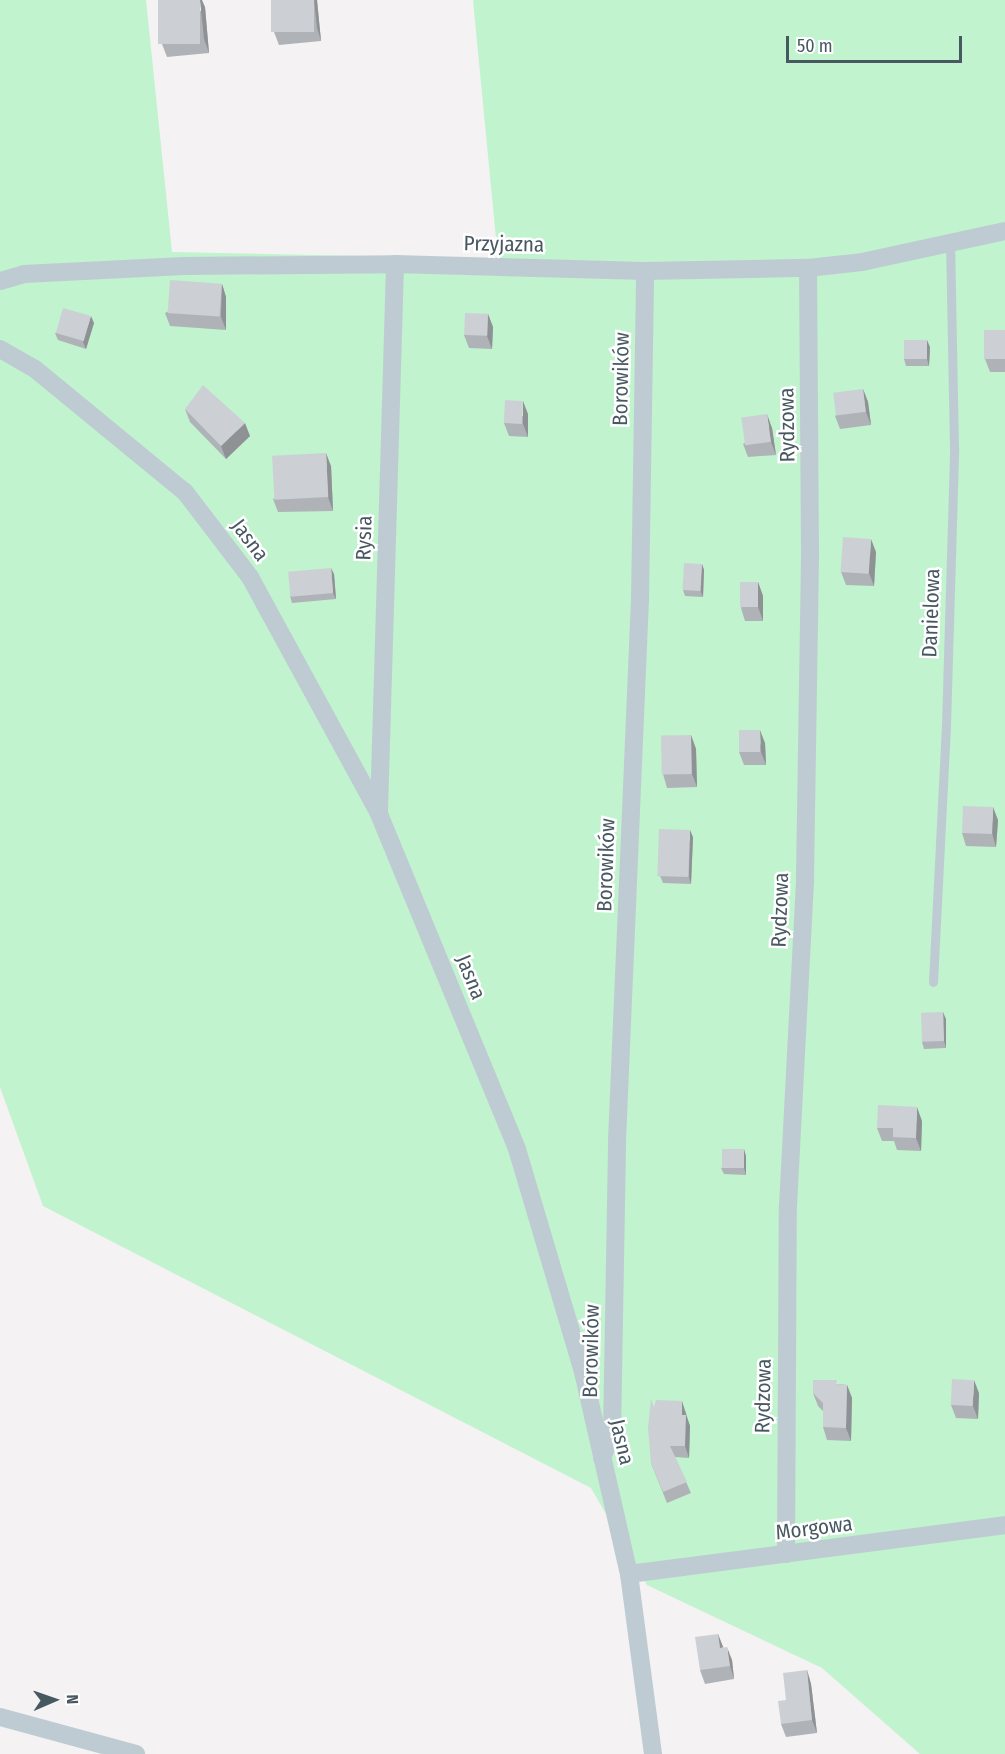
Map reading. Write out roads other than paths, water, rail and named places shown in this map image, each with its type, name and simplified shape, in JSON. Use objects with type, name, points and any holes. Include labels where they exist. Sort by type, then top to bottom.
[{"type":"street","name":"Przyjazna","points":[[0,281],[24,274],[184,266],[395,264],[645,271],[808,268],[950,244],[1005,231]]},
{"type":"street","name":"Rysia","points":[[379,814],[395,264]]},
{"type":"street","name":"Rydzowa","points":[[786,1554],[788,1206],[805,877],[810,565],[808,268]]},
{"type":"street","name":"Borowików","points":[[602,1458],[612,1433],[617,1141],[640,600],[645,271]]},
{"type":"street","name":"Jasna","points":[[0,349],[35,369],[185,492],[250,577],[379,814],[517,1149],[583,1372],[629,1574],[653,1754]]},
{"type":"street","name":"Morgowa","points":[[629,1574],[1005,1525]]},
{"type":"street","points":[[0,1717],[136,1754]]},
{"type":"lane","name":"Danielowa","points":[[933,982],[946,725],[954,448],[950,244]]}]
